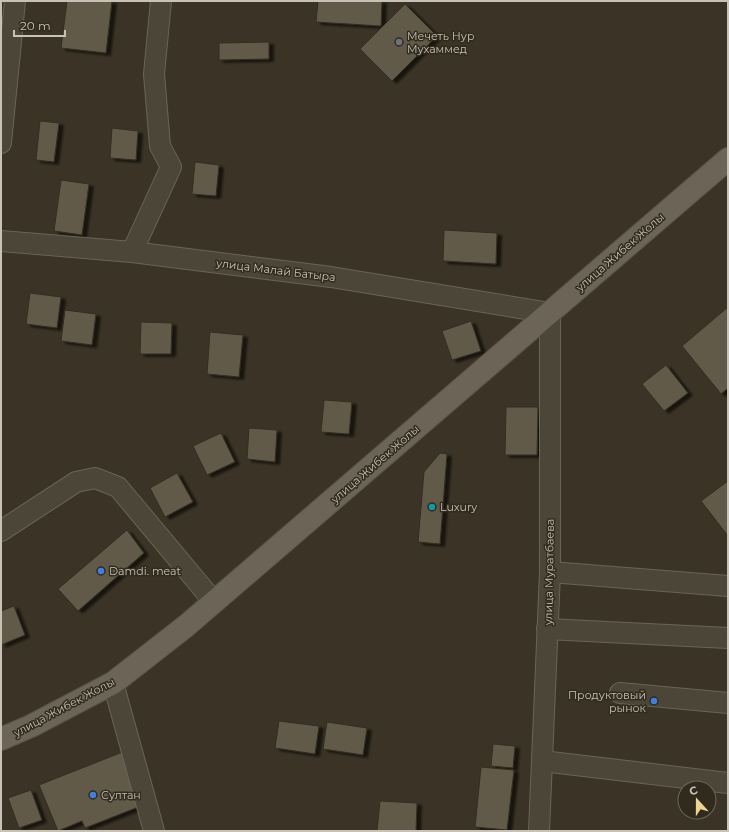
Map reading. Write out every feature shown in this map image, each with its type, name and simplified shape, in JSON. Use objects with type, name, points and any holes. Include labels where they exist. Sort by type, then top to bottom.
[{"type":"main road","name":"улица Жибек Жолы","points":[[1,739],[31,726],[113,683],[186,626],[728,159]]},
{"type":"street","points":[[1,143],[15,1]]},
{"type":"street","points":[[132,252],[171,167],[160,146],[154,74],[161,1]]},
{"type":"street","name":"улица Малай Батыра","points":[[1,241],[132,252],[331,277],[550,313]]},
{"type":"street","name":"улица Муратбаева","points":[[539,831],[550,572],[550,313]]},
{"type":"street","points":[[1,531],[76,482],[96,478],[118,487],[214,602]]},
{"type":"street","points":[[550,572],[728,586]]},
{"type":"street","points":[[547,629],[728,638]]},
{"type":"street","points":[[113,683],[154,831]]},
{"type":"street","points":[[620,693],[728,702]]},
{"type":"street","points":[[542,761],[728,784]]},
{"type":"building","points":[[67,1],[112,1],[106,53],[61,48]]},
{"type":"building","points":[[318,1],[382,1],[381,26],[316,22]]},
{"type":"building","name":"Мечеть Нур Мухаммед","points":[[405,4],[437,36],[392,81],[360,49]]},
{"type":"building","points":[[269,42],[269,59],[219,60],[219,43]]},
{"type":"building","points":[[40,121],[59,123],[54,162],[36,160]]},
{"type":"building","points":[[112,128],[138,131],[136,160],[110,158]]},
{"type":"building","points":[[195,162],[219,165],[216,196],[192,194]]},
{"type":"building","points":[[61,180],[89,184],[82,235],[54,231]]},
{"type":"building","points":[[444,230],[497,233],[496,264],[443,261]]},
{"type":"building","points":[[30,293],[61,297],[57,328],[26,324]]},
{"type":"building","points":[[728,307],[728,388],[721,394],[682,346]]},
{"type":"building","points":[[65,310],[96,314],[92,345],[61,341]]},
{"type":"building","points":[[471,321],[481,351],[452,360],[442,331]]},
{"type":"building","points":[[141,322],[172,323],[171,354],[140,354]]},
{"type":"building","points":[[210,332],[243,335],[239,377],[207,374]]},
{"type":"building","points":[[666,365],[688,393],[664,411],[642,384]]},
{"type":"building","points":[[324,400],[352,402],[349,434],[321,432]]},
{"type":"building","points":[[506,407],[538,407],[537,455],[505,455]]},
{"type":"building","points":[[249,428],[277,430],[275,462],[247,459]]},
{"type":"building","points":[[221,433],[235,462],[207,475],[193,446]]},
{"type":"building","name":"Luxury","points":[[440,453],[447,454],[440,544],[418,542],[424,472]]},
{"type":"building","points":[[177,473],[193,502],[165,517],[150,488]]},
{"type":"building","points":[[728,481],[728,536],[701,501]]},
{"type":"building","name":"Damdi. meat","points":[[127,530],[144,553],[78,611],[58,589]]},
{"type":"building","points":[[14,606],[25,635],[1,645],[1,611]]},
{"type":"building","points":[[279,721],[319,726],[315,754],[275,748]]},
{"type":"building","points":[[327,722],[367,728],[363,755],[323,749]]},
{"type":"building","points":[[493,744],[515,746],[513,768],[491,766]]},
{"type":"building","name":"Султан","points":[[125,751],[146,804],[85,828],[82,821],[58,831],[39,785]]},
{"type":"building","points":[[481,767],[514,770],[507,830],[475,827]]},
{"type":"building","points":[[31,790],[42,820],[19,828],[8,798]]},
{"type":"building","points":[[380,801],[417,803],[416,831],[377,831]]},
{"type":"place","name":"Мечеть Нур Мухаммед","points":[[399,42]]},
{"type":"place","name":"Luxury","points":[[432,507]]},
{"type":"place","name":"Damdi. meat","points":[[101,571]]},
{"type":"place","name":"Продуктовый рынок","points":[[654,701]]},
{"type":"place","name":"Султан","points":[[93,795]]}]
